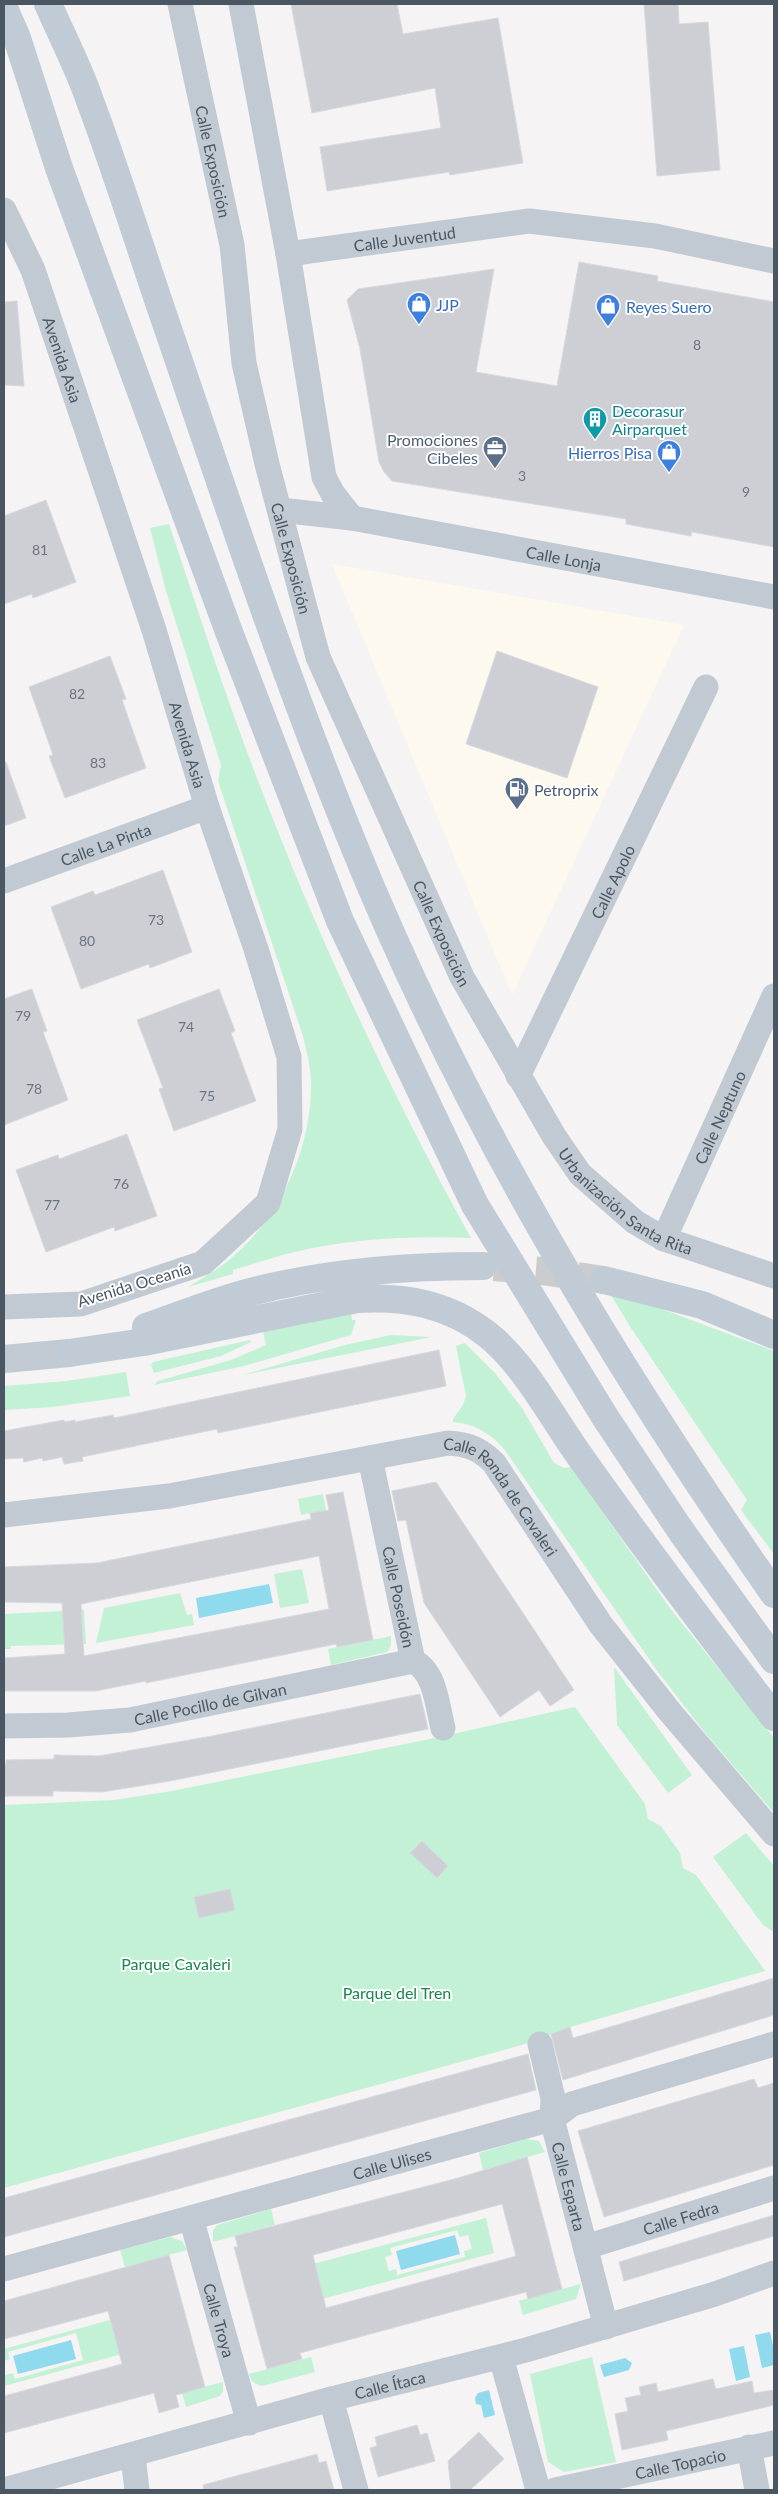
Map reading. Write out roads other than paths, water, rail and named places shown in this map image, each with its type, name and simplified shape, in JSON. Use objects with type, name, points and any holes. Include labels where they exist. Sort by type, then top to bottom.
[{"type":"main road","points":[[48,4],[90,99]]},
{"type":"main road","points":[[65,4],[90,99],[245,554],[314,745],[392,938],[468,1096],[579,1296],[649,1410],[774,1594]]},
{"type":"main road","points":[[4,8],[17,38],[60,168],[226,623],[344,930],[476,1205],[605,1417],[680,1531],[774,1660]]},
{"type":"main road","points":[[69,1353],[214,1303],[259,1290],[363,1270],[414,1266],[484,1266]]},
{"type":"main road","points":[[604,1280],[702,1305],[774,1335]]},
{"type":"main road","points":[[69,1353],[144,1342],[357,1299],[382,1297],[415,1300],[441,1307],[489,1336],[523,1374],[679,1596],[774,1717]]},
{"type":"street","name":"Calle Exposición","points":[[180,4],[232,245],[244,363],[267,464],[291,511],[318,657],[462,977],[518,1076]]},
{"type":"street","points":[[240,4],[288,254],[324,476],[333,494],[352,518]]},
{"type":"street","name":"Avenida Asia","points":[[4,210],[33,270],[154,630],[206,807],[256,949],[289,1057],[290,1129],[268,1203],[203,1263]]},
{"type":"street","name":"Calle Juventud","points":[[288,254],[529,220],[655,236],[774,261]]},
{"type":"street","points":[[291,511],[308,509],[322,487],[324,476]]},
{"type":"street","name":"Calle Lonja","points":[[291,511],[352,518],[774,597]]},
{"type":"street","name":"Calle Apolo","points":[[518,1076],[706,687]]},
{"type":"street","name":"Calle La Pinta","points":[[4,880],[206,807]]},
{"type":"street","name":"Calle Neptuno","points":[[664,1239],[774,996]]},
{"type":"street","name":"Urbanización Santa Rita","points":[[518,1076],[554,1136],[580,1174],[635,1222],[664,1239],[774,1276]]},
{"type":"street","name":"Avenida Oceanía","points":[[4,1307],[81,1304],[203,1263]]},
{"type":"street","points":[[4,1359],[69,1353]]},
{"type":"street","name":"Calle Ronda de Cavaleri","points":[[4,1515],[169,1496],[448,1444],[473,1447],[484,1453],[494,1463],[601,1625],[670,1712],[774,1834]]},
{"type":"street","name":"Calle Poseidón","points":[[370,1458],[413,1661],[420,1664],[429,1674],[442,1728]]},
{"type":"street","name":"Calle Pocillo de Gilvan","points":[[4,1726],[68,1725],[138,1718],[413,1661]]},
{"type":"street","name":"Calle Esparta","points":[[540,2044],[553,2098],[552,2119],[606,2327]]},
{"type":"street","name":"Calle Ulises","points":[[4,2269],[552,2119],[572,2104],[774,2044]]},
{"type":"street","name":"Calle Fedra","points":[[586,2247],[774,2188]]},
{"type":"street","name":"Calle Troya","points":[[191,2218],[249,2423]]},
{"type":"street","name":"Calle Ítaca","points":[[4,2490],[133,2456],[331,2399],[500,2357],[715,2294],[774,2273]]},
{"type":"street","points":[[500,2357],[538,2490]]},
{"type":"street","points":[[331,2399],[356,2490]]},
{"type":"street","name":"Calle Topacio","points":[[555,2490],[748,2447],[774,2443]]},
{"type":"street","points":[[748,2447],[757,2490]]},
{"type":"street","points":[[133,2456],[137,2490]]},
{"type":"water","points":[[269,1584],[273,1603],[199,1618],[196,1598]]},
{"type":"water","points":[[455,2235],[460,2254],[401,2270],[396,2251]]},
{"type":"water","points":[[770,2332],[774,2350],[774,2365],[762,2368],[755,2335]]},
{"type":"water","points":[[71,2340],[76,2359],[18,2374],[13,2356]]},
{"type":"water","points":[[744,2346],[750,2377],[736,2381],[729,2349]]},
{"type":"water","points":[[625,2358],[632,2363],[629,2370],[604,2377],[600,2365]]},
{"type":"water","points":[[489,2390],[495,2415],[484,2418],[481,2405],[476,2404],[475,2398],[478,2393]]},
{"type":"tunnel","points":[[494,1267],[541,1271],[604,1280]]},
{"type":"place","name":"JJP","points":[[419,325]]},
{"type":"place","name":"Reyes Suero","points":[[608,327]]},
{"type":"place","name":"Decorasur Airparquet","points":[[595,440]]},
{"type":"place","name":"Promociones Cibeles","points":[[495,469]]},
{"type":"place","name":"Hierros Pisa","points":[[669,473]]},
{"type":"place","name":"Petroprix","points":[[517,810]]},
{"type":"park label","name":"Parque Cavaleri","points":[[176,1963]]},
{"type":"park label","name":"Parque del Tren","points":[[397,1992]]}]
